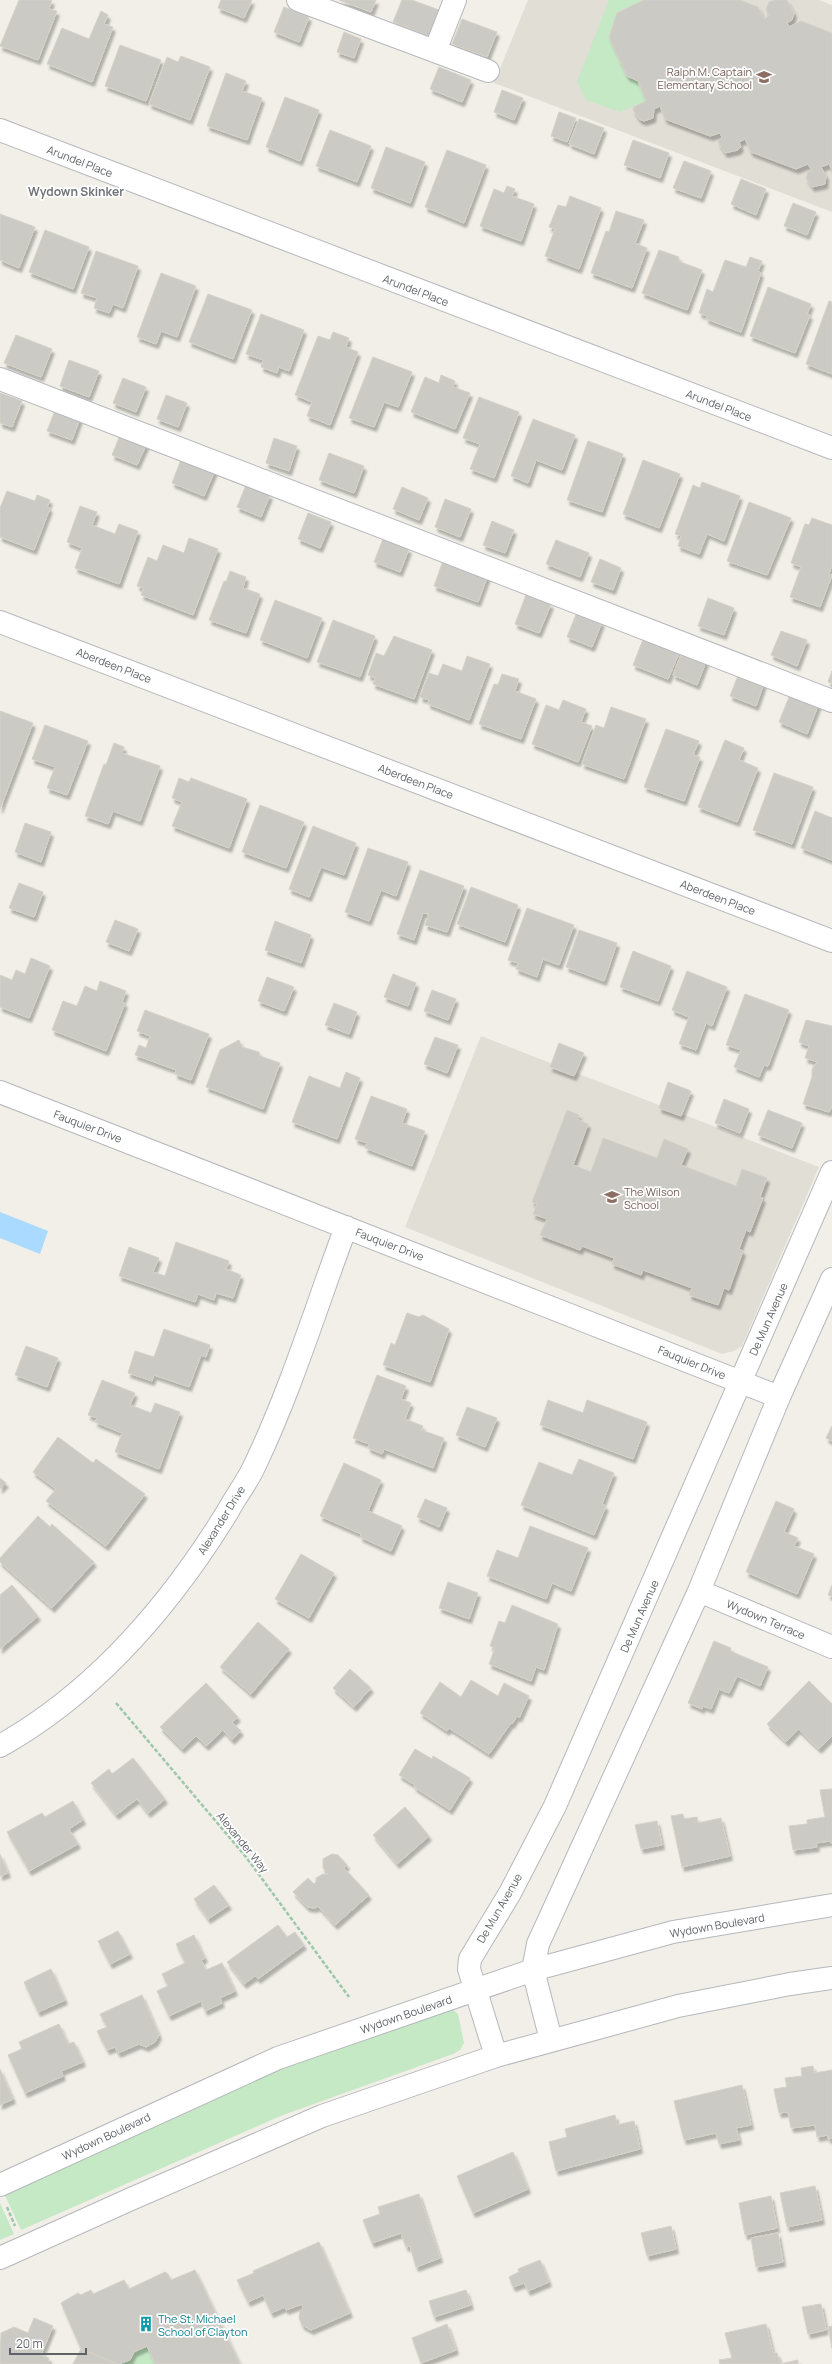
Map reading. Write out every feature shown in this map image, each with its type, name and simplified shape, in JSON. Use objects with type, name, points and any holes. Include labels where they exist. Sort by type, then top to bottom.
[{"type":"street","points":[[298,0],[488,71]]},
{"type":"street","points":[[435,51],[455,0]]},
{"type":"street","name":"Arundel Place","points":[[0,130],[832,448]]},
{"type":"street","points":[[0,379],[832,701]]},
{"type":"street","name":"Aberdeen Place","points":[[0,622],[832,941]]},
{"type":"street","name":"Fauquier Drive","points":[[0,1092],[779,1397]]},
{"type":"street","name":"De Mun Avenue","points":[[496,2056],[469,1969],[470,1959],[510,1893],[555,1806],[832,1172]]},
{"type":"street","name":"Alexander Drive","points":[[0,1746],[31,1728],[74,1696],[139,1631],[182,1579],[215,1532],[253,1469],[271,1431],[346,1227]]},
{"type":"street","points":[[551,2040],[533,1970],[538,1944],[699,1591],[779,1397],[826,1311],[832,1279]]},
{"type":"street","name":"Wydown Terrace","points":[[699,1591],[832,1647]]},
{"type":"street","name":"Wydown Boulevard","points":[[2,2193],[278,2058],[533,1970],[673,1932],[832,1905]]},
{"type":"street","points":[[0,2258],[131,2198],[322,2116],[496,2056],[678,2006],[790,1984],[832,1978]]},
{"type":"path","name":"Alexander Way","points":[[116,1703],[246,1857],[349,1997]]},
{"type":"path","points":[[2,2193],[16,2227]]},
{"type":"shaded area","points":[[528,0],[819,0],[832,5],[832,212],[494,83]]},
{"type":"shaded area","name":"The Wilson School","points":[[481,1036],[819,1167],[742,1346],[734,1351],[722,1354],[405,1227]]},
{"type":"green space","points":[[609,0],[644,0],[617,13],[609,37],[627,76],[638,81],[646,101],[620,112],[586,100],[577,82]]},
{"type":"green space","points":[[452,2009],[458,2014],[464,2043],[460,2050],[453,2054],[283,2115],[21,2230],[3,2191],[275,2069]]},
{"type":"green space","points":[[0,2203],[14,2234],[0,2240]]},
{"type":"green space","points":[[147,2346],[155,2364],[120,2364],[130,2360],[134,2352]]},
{"type":"water","points":[[0,1212],[48,1231],[40,1254],[0,1238]]},
{"type":"building","points":[[19,0],[52,0],[49,9],[57,11],[38,60],[0,46]]},
{"type":"building","points":[[221,0],[252,0],[244,18],[218,8]]},
{"type":"building","points":[[339,0],[376,0],[371,12]]},
{"type":"building","points":[[402,0],[412,0],[439,10],[429,36],[393,22]]},
{"type":"building","name":"Ralph M. Captain Elementary School","points":[[644,0],[740,0],[758,7],[764,19],[769,16],[766,9],[769,2],[775,0],[787,0],[794,13],[792,20],[787,23],[789,27],[801,21],[832,33],[832,170],[829,164],[821,167],[826,176],[825,184],[812,187],[806,178],[808,172],[812,171],[808,164],[796,169],[751,152],[745,139],[739,142],[741,147],[738,150],[725,153],[718,141],[722,137],[720,133],[710,136],[665,119],[660,106],[654,109],[653,118],[644,121],[639,119],[633,110],[634,107],[646,101],[638,81],[627,76],[609,37],[617,13]]},
{"type":"building","points":[[284,7],[309,17],[299,42],[274,32]]},
{"type":"building","points":[[101,11],[108,15],[104,24],[113,27],[92,82],[47,64],[62,28],[89,39]]},
{"type":"building","points":[[462,19],[497,32],[487,57],[452,44]]},
{"type":"building","points":[[344,32],[361,39],[354,58],[337,52]]},
{"type":"building","points":[[120,45],[161,60],[146,101],[105,86]]},
{"type":"building","points":[[181,56],[210,67],[190,120],[149,104],[167,57],[178,62]]},
{"type":"building","points":[[439,67],[471,80],[462,102],[430,89]]},
{"type":"building","points":[[226,73],[246,81],[242,91],[262,98],[247,140],[207,126]]},
{"type":"building","points":[[502,90],[523,98],[514,120],[494,112]]},
{"type":"building","points":[[285,97],[319,110],[300,161],[266,147]]},
{"type":"building","points":[[559,112],[576,118],[567,142],[551,136]]},
{"type":"building","points":[[579,119],[604,128],[594,154],[569,144]]},
{"type":"building","points":[[330,130],[371,146],[357,182],[316,166]]},
{"type":"building","points":[[633,140],[669,153],[660,178],[624,165]]},
{"type":"building","points":[[386,147],[425,162],[410,203],[371,188]]},
{"type":"building","points":[[447,150],[486,165],[464,223],[425,207]]},
{"type":"building","points":[[684,161],[711,171],[701,198],[673,188]]},
{"type":"building","points":[[741,179],[766,189],[756,215],[731,204]]},
{"type":"building","points":[[507,186],[515,189],[512,196],[534,204],[521,241],[480,226],[494,189],[504,193]]},
{"type":"building","points":[[570,196],[601,208],[579,269],[545,256],[555,229],[549,227],[558,205],[566,207]]},
{"type":"building","points":[[793,203],[816,212],[807,235],[784,226]]},
{"type":"building","points":[[616,211],[644,220],[635,243],[647,248],[632,288],[591,273],[606,231],[609,232]]},
{"type":"building","points":[[0,214],[35,227],[19,268],[0,260]]},
{"type":"building","points":[[45,230],[89,247],[73,289],[29,272]]},
{"type":"building","points":[[659,250],[679,257],[678,261],[702,270],[687,310],[642,293]]},
{"type":"building","points":[[96,251],[138,266],[123,308],[113,304],[109,313],[94,308],[97,298],[81,293]]},
{"type":"building","points":[[750,257],[762,261],[758,271],[761,273],[741,332],[706,319],[707,316],[699,313],[707,289],[713,292],[725,260],[746,267]]},
{"type":"building","points":[[161,273],[196,286],[177,337],[161,331],[156,344],[137,337]]},
{"type":"building","points":[[768,287],[811,304],[807,314],[810,315],[795,353],[750,336]]},
{"type":"building","points":[[208,294],[252,310],[233,359],[189,342]]},
{"type":"building","points":[[829,301],[832,302],[832,374],[806,364]]},
{"type":"building","points":[[261,314],[304,330],[289,371],[279,367],[277,373],[261,367],[263,360],[246,354]]},
{"type":"building","points":[[333,332],[349,338],[346,347],[358,352],[330,425],[307,416],[312,402],[295,395],[318,336],[330,340]]},
{"type":"building","points":[[16,335],[52,349],[41,377],[4,363]]},
{"type":"building","points":[[373,357],[412,372],[398,407],[384,402],[374,427],[349,418]]},
{"type":"building","points":[[69,360],[99,371],[89,397],[60,386]]},
{"type":"building","points":[[441,375],[455,381],[453,387],[470,393],[455,429],[411,412],[425,377],[439,383]]},
{"type":"building","points":[[123,378],[146,387],[136,412],[113,403]]},
{"type":"building","points":[[0,393],[22,401],[12,427],[0,423]]},
{"type":"building","points":[[166,395],[187,403],[178,427],[157,419]]},
{"type":"building","points":[[479,397],[519,412],[494,478],[470,469],[480,444],[463,438]]},
{"type":"building","points":[[56,408],[80,418],[72,440],[47,431]]},
{"type":"building","points":[[533,419],[575,435],[562,470],[536,460],[528,483],[511,476]]},
{"type":"building","points":[[121,433],[147,443],[137,465],[112,455]]},
{"type":"building","points":[[274,438],[297,446],[289,471],[266,463]]},
{"type":"building","points":[[588,441],[623,454],[602,512],[567,500]]},
{"type":"building","points":[[329,453],[364,466],[354,493],[319,480]]},
{"type":"building","points":[[182,457],[215,470],[204,496],[172,483]]},
{"type":"building","points":[[643,460],[680,474],[659,528],[623,514]]},
{"type":"building","points":[[702,482],[740,496],[724,541],[707,534],[699,554],[678,546],[681,536],[675,534],[693,485],[700,488]]},
{"type":"building","points":[[246,485],[270,495],[261,517],[237,507]]},
{"type":"building","points":[[402,487],[428,498],[419,520],[393,509]]},
{"type":"building","points":[[7,491],[35,501],[37,495],[50,500],[47,507],[50,508],[34,550],[0,537],[0,508]]},
{"type":"building","points":[[445,499],[471,509],[460,537],[435,527]]},
{"type":"building","points":[[749,502],[791,518],[767,575],[727,561]]},
{"type":"building","points":[[80,506],[97,512],[92,525],[115,534],[119,524],[138,531],[119,584],[75,568],[82,548],[67,542]]},
{"type":"building","points":[[308,513],[331,522],[320,548],[298,539]]},
{"type":"building","points":[[812,518],[832,525],[832,565],[829,574],[832,575],[820,607],[790,597],[801,567],[791,563],[805,524],[809,525]]},
{"type":"building","points":[[492,521],[514,530],[505,553],[483,545]]},
{"type":"building","points":[[189,538],[218,549],[193,615],[141,595],[144,588],[137,586],[148,557],[157,561],[163,545],[184,553]]},
{"type":"building","points":[[383,539],[409,549],[400,572],[374,562]]},
{"type":"building","points":[[556,540],[589,553],[580,577],[546,564]]},
{"type":"building","points":[[444,558],[488,575],[478,602],[434,586]]},
{"type":"building","points":[[600,559],[621,568],[613,590],[591,582]]},
{"type":"building","points":[[230,571],[246,577],[243,588],[260,594],[246,633],[209,620],[224,581],[226,582]]},
{"type":"building","points":[[526,595],[551,604],[539,633],[515,624]]},
{"type":"building","points":[[708,598],[734,608],[724,635],[698,626]]},
{"type":"building","points":[[275,600],[322,618],[307,658],[260,640]]},
{"type":"building","points":[[577,612],[602,622],[592,647],[567,637]]},
{"type":"building","points":[[333,620],[375,636],[360,677],[317,662]]},
{"type":"building","points":[[781,631],[807,640],[797,666],[771,655]]},
{"type":"building","points":[[394,636],[432,650],[414,699],[373,684],[375,678],[368,675],[376,653],[384,656]]},
{"type":"building","points":[[644,637],[680,651],[668,679],[633,665]]},
{"type":"building","points":[[683,650],[707,659],[697,685],[673,675]]},
{"type":"building","points":[[467,656],[490,664],[469,720],[428,704],[429,700],[420,697],[429,673],[438,676],[443,664],[462,671]]},
{"type":"building","points":[[832,671],[832,683],[828,682]]},
{"type":"building","points":[[739,673],[764,683],[756,706],[730,696]]},
{"type":"building","points":[[502,674],[519,679],[515,691],[536,699],[521,739],[479,724],[494,684],[498,685]]},
{"type":"building","points":[[791,692],[819,703],[807,734],[779,722]]},
{"type":"building","points":[[563,700],[586,709],[581,722],[592,726],[578,762],[532,744],[546,705],[559,710]]},
{"type":"building","points":[[611,707],[646,719],[624,779],[582,764],[596,725],[604,728]]},
{"type":"building","points":[[0,711],[33,723],[0,809]]},
{"type":"building","points":[[45,725],[88,741],[67,795],[47,788],[55,767],[32,759]]},
{"type":"building","points":[[666,729],[699,741],[693,755],[700,757],[684,801],[644,787]]},
{"type":"building","points":[[725,740],[744,748],[739,760],[758,768],[737,822],[698,807]]},
{"type":"building","points":[[114,743],[124,747],[122,753],[160,766],[140,821],[113,811],[108,824],[85,816],[104,764],[106,765]]},
{"type":"building","points":[[774,773],[813,787],[792,844],[753,830]]},
{"type":"building","points":[[179,778],[189,782],[191,778],[247,799],[229,848],[172,826],[182,802],[172,798]]},
{"type":"building","points":[[260,805],[304,822],[286,868],[242,852]]},
{"type":"building","points":[[815,811],[832,818],[832,860],[801,848]]},
{"type":"building","points":[[25,823],[51,832],[41,862],[15,852]]},
{"type":"building","points":[[313,826],[356,843],[344,875],[321,867],[309,897],[289,889]]},
{"type":"building","points":[[368,848],[408,862],[396,896],[381,890],[369,921],[345,912]]},
{"type":"building","points":[[420,870],[464,886],[447,932],[425,925],[429,914],[423,913],[414,940],[397,934]]},
{"type":"building","points":[[19,883],[43,892],[34,917],[9,908]]},
{"type":"building","points":[[471,887],[518,905],[505,942],[457,924]]},
{"type":"building","points":[[527,908],[574,925],[559,965],[543,959],[537,977],[516,969],[518,963],[508,960]]},
{"type":"building","points":[[115,920],[138,929],[129,951],[106,942]]},
{"type":"building","points":[[275,921],[311,935],[301,963],[265,950]]},
{"type":"building","points":[[579,930],[617,943],[604,981],[566,967]]},
{"type":"building","points":[[633,951],[671,966],[658,1001],[620,987]]},
{"type":"building","points":[[31,958],[50,966],[29,1018],[0,1007],[0,975],[12,980],[16,970],[25,974]]},
{"type":"building","points":[[687,971],[727,987],[712,1026],[706,1023],[696,1050],[679,1044],[689,1017],[672,1010]]},
{"type":"building","points":[[393,974],[416,983],[408,1006],[384,997]]},
{"type":"building","points":[[267,977],[294,987],[284,1011],[258,1001]]},
{"type":"building","points":[[100,981],[126,991],[122,1002],[125,1003],[106,1051],[52,1030],[63,1001],[77,1006],[85,986],[97,991]]},
{"type":"building","points":[[432,990],[456,999],[448,1020],[424,1011]]},
{"type":"building","points":[[745,994],[789,1010],[768,1066],[764,1065],[759,1077],[734,1067],[741,1050],[726,1045]]},
{"type":"building","points":[[334,1003],[357,1012],[349,1034],[325,1025]]},
{"type":"building","points":[[145,1010],[209,1034],[191,1080],[175,1074],[176,1070],[135,1055],[139,1045],[146,1048],[150,1036],[137,1031]]},
{"type":"building","points":[[806,1020],[832,1026],[832,1106],[829,1112],[803,1104],[812,1077],[812,1069],[817,1062],[805,1058],[809,1046],[799,1042]]},
{"type":"building","points":[[435,1037],[458,1045],[447,1073],[424,1064]]},
{"type":"building","points":[[239,1040],[242,1047],[259,1052],[260,1056],[280,1063],[263,1109],[206,1087],[220,1050]]},
{"type":"building","points":[[559,1043],[584,1053],[574,1076],[550,1067]]},
{"type":"building","points":[[346,1072],[360,1078],[337,1139],[292,1122],[309,1076],[340,1088]]},
{"type":"building","points":[[668,1082],[691,1091],[681,1116],[659,1108]]},
{"type":"building","points":[[371,1096],[407,1109],[402,1123],[425,1131],[412,1166],[365,1148],[367,1143],[355,1139]]},
{"type":"building","points":[[724,1099],[749,1109],[740,1133],[715,1123]]},
{"type":"building","name":"The Wilson School","points":[[567,1110],[579,1115],[577,1119],[588,1124],[573,1165],[591,1172],[603,1138],[657,1158],[664,1139],[688,1149],[681,1165],[736,1186],[742,1169],[767,1178],[760,1197],[763,1198],[750,1232],[746,1230],[739,1249],[743,1251],[729,1290],[724,1288],[718,1305],[689,1295],[692,1288],[643,1270],[641,1275],[612,1264],[614,1258],[582,1246],[580,1250],[540,1235],[547,1219],[533,1214],[537,1204],[532,1202]]},
{"type":"building","points":[[768,1110],[802,1123],[792,1148],[758,1135]]},
{"type":"building","points":[[176,1242],[229,1261],[226,1269],[241,1275],[233,1298],[216,1293],[214,1300],[198,1294],[195,1302],[119,1276],[129,1247],[159,1258],[153,1272],[165,1276]]},
{"type":"building","points":[[407,1313],[419,1317],[423,1315],[449,1329],[430,1382],[383,1365],[391,1343],[395,1345]]},
{"type":"building","points":[[164,1329],[210,1345],[206,1357],[201,1355],[189,1387],[154,1375],[152,1381],[128,1373],[135,1351],[154,1357]]},
{"type":"building","points":[[26,1346],[58,1358],[47,1387],[15,1375]]},
{"type":"building","points":[[377,1375],[406,1386],[401,1399],[411,1403],[405,1419],[423,1426],[421,1430],[444,1438],[433,1468],[384,1449],[382,1454],[368,1448],[369,1444],[353,1438]]},
{"type":"building","points":[[102,1380],[135,1393],[130,1405],[151,1413],[155,1403],[180,1412],[159,1469],[115,1452],[122,1433],[95,1422],[97,1418],[88,1415]]},
{"type":"building","points":[[548,1400],[583,1413],[587,1400],[647,1422],[633,1459],[540,1425]]},
{"type":"building","points":[[467,1407],[497,1418],[485,1447],[456,1435]]},
{"type":"building","points":[[832,1426],[832,1441],[826,1438]]},
{"type":"building","points":[[58,1437],[93,1463],[96,1459],[145,1494],[106,1546],[46,1501],[56,1489],[33,1472]]},
{"type":"building","points":[[579,1459],[614,1473],[602,1504],[606,1506],[594,1535],[521,1505],[539,1462],[572,1475]]},
{"type":"building","points":[[344,1463],[381,1480],[368,1511],[402,1526],[391,1551],[360,1537],[361,1534],[320,1516]]},
{"type":"building","points":[[0,1478],[6,1483],[0,1489]]},
{"type":"building","points":[[425,1499],[447,1508],[439,1527],[417,1517]]},
{"type":"building","points":[[776,1501],[794,1509],[784,1532],[798,1538],[794,1546],[814,1554],[797,1594],[746,1572]]},
{"type":"building","points":[[38,1516],[50,1527],[52,1524],[94,1562],[52,1608],[0,1562],[0,1558]]},
{"type":"building","points":[[530,1526],[588,1548],[571,1591],[552,1583],[546,1599],[487,1576],[497,1550],[518,1558]]},
{"type":"building","points":[[301,1554],[334,1573],[309,1618],[275,1599]]},
{"type":"building","points":[[448,1582],[478,1593],[469,1619],[439,1608]]},
{"type":"building","points":[[12,1585],[38,1616],[0,1649],[0,1595]]},
{"type":"building","points":[[832,1585],[832,1596],[828,1595]]},
{"type":"building","points":[[512,1605],[558,1624],[544,1670],[536,1667],[531,1681],[489,1664],[495,1648],[490,1646],[499,1621],[505,1623]]},
{"type":"building","points":[[258,1622],[289,1649],[251,1694],[220,1667]]},
{"type":"building","points":[[714,1641],[731,1648],[730,1651],[768,1667],[760,1686],[737,1676],[729,1693],[719,1689],[711,1709],[703,1706],[702,1709],[688,1703]]},
{"type":"building","points":[[350,1669],[371,1688],[354,1707],[333,1688]]},
{"type":"building","points":[[471,1680],[498,1696],[504,1683],[529,1696],[519,1718],[517,1716],[512,1724],[511,1723],[489,1754],[449,1728],[447,1731],[420,1713],[440,1682],[461,1697]]},
{"type":"building","points":[[809,1681],[832,1704],[832,1736],[819,1749],[798,1729],[786,1742],[767,1724]]},
{"type":"building","points":[[206,1683],[238,1717],[232,1722],[241,1731],[232,1740],[223,1730],[206,1746],[196,1736],[182,1749],[160,1727]]},
{"type":"building","points":[[415,1749],[432,1759],[433,1756],[470,1778],[450,1810],[414,1787],[415,1785],[399,1775]]},
{"type":"building","points":[[133,1758],[165,1799],[148,1813],[137,1799],[116,1815],[91,1783],[109,1769],[112,1774]]},
{"type":"building","points":[[832,1789],[832,1844],[830,1841],[816,1843],[817,1847],[793,1850],[789,1826],[807,1824],[807,1820],[825,1817],[820,1790]]},
{"type":"building","points":[[73,1801],[83,1820],[69,1829],[78,1844],[29,1871],[7,1832],[42,1813],[45,1817]]},
{"type":"building","points":[[405,1807],[429,1836],[397,1864],[373,1835]]},
{"type":"building","points":[[683,1814],[684,1819],[697,1817],[698,1823],[721,1818],[730,1856],[682,1867],[671,1816]]},
{"type":"building","points":[[657,1821],[662,1845],[641,1849],[635,1825]]},
{"type":"building","points":[[0,1854],[8,1873],[0,1876]]},
{"type":"building","points":[[332,1854],[338,1855],[347,1865],[344,1868],[369,1895],[335,1925],[318,1906],[315,1908],[307,1907],[293,1892],[308,1878],[314,1884],[316,1882],[316,1878],[323,1874],[327,1874],[328,1873],[323,1868],[323,1859]]},
{"type":"building","points":[[214,1885],[229,1905],[208,1919],[194,1899]]},
{"type":"building","points":[[278,1925],[287,1937],[295,1932],[304,1945],[258,1979],[255,1976],[244,1984],[227,1962]]},
{"type":"building","points":[[118,1931],[130,1954],[110,1964],[98,1941]]},
{"type":"building","points":[[194,1935],[205,1958],[201,1960],[206,1970],[222,1963],[235,1991],[220,1998],[222,2003],[205,2011],[201,2001],[169,2016],[157,1991],[168,1986],[162,1974],[185,1963],[176,1944]]},
{"type":"building","points":[[51,1969],[65,2000],[38,2012],[24,1982]]},
{"type":"building","points":[[142,1995],[159,2035],[155,2042],[146,2047],[139,2044],[118,2053],[115,2047],[107,2050],[97,2031],[107,2027],[100,2014]]},
{"type":"building","points":[[59,2024],[68,2044],[74,2042],[83,2062],[61,2071],[63,2076],[25,2093],[8,2055],[22,2049],[19,2042]]},
{"type":"building","points":[[813,2066],[814,2073],[832,2070],[832,2138],[828,2139],[828,2135],[817,2137],[815,2125],[791,2128],[788,2112],[779,2113],[774,2089],[787,2087],[785,2078],[802,2076],[801,2068]]},
{"type":"building","points":[[0,2069],[13,2099],[0,2105]]},
{"type":"building","points":[[742,2085],[751,2125],[736,2128],[739,2140],[719,2144],[716,2133],[684,2140],[674,2101]]},
{"type":"building","points":[[615,2115],[617,2125],[634,2121],[640,2149],[556,2171],[549,2142],[567,2137],[565,2129]]},
{"type":"building","points":[[513,2152],[528,2189],[473,2213],[457,2176]]},
{"type":"building","points":[[815,2186],[822,2220],[787,2227],[780,2193]]},
{"type":"building","points":[[419,2194],[440,2258],[416,2267],[410,2246],[406,2247],[401,2233],[372,2243],[363,2220],[380,2214],[378,2207]]},
{"type":"building","points":[[771,2196],[777,2228],[745,2235],[739,2203]]},
{"type":"building","points":[[671,2226],[676,2249],[647,2256],[641,2233]]},
{"type":"building","points":[[778,2233],[783,2262],[756,2267],[751,2238]]},
{"type":"building","points":[[319,2242],[350,2313],[311,2330],[302,2325],[299,2318],[300,2311],[303,2308],[302,2304],[286,2310],[285,2307],[271,2313],[263,2295],[248,2302],[237,2280],[254,2273],[253,2271]]},
{"type":"building","points":[[540,2260],[549,2282],[528,2291],[524,2283],[513,2287],[509,2277],[519,2272],[518,2269]]},
{"type":"building","name":"The St. Michael School of Clayton","points":[[195,2270],[240,2364],[155,2364],[147,2346],[134,2352],[130,2360],[118,2364],[81,2349],[61,2303],[78,2293],[81,2295],[91,2290],[93,2294],[124,2280],[129,2289],[165,2272],[171,2280]]},
{"type":"building","points":[[466,2290],[471,2305],[434,2317],[429,2301]]},
{"type":"building","points":[[821,2304],[826,2330],[808,2334],[802,2307]]},
{"type":"building","points":[[34,2318],[53,2326],[41,2355],[49,2358],[48,2363],[50,2364],[0,2364],[1,2333],[14,2327],[28,2333]]},
{"type":"building","points":[[447,2324],[456,2350],[421,2363],[412,2338]]},
{"type":"building","points":[[766,2324],[773,2353],[777,2353],[780,2364],[720,2364],[719,2360],[732,2358],[725,2333]]},
{"type":"building","points":[[832,2326],[832,2348],[828,2327]]},
{"type":"building","points":[[81,2349],[118,2364],[73,2364]]},
{"type":"building","points":[[798,2360],[798,2364],[780,2364]]},
{"type":"place","name":"Ralph M. Captain Elementary School","points":[[764,77]]},
{"type":"place","name":"The Wilson School","points":[[612,1197]]},
{"type":"place","name":"The St. Michael School of Clayton","points":[[146,2324]]},
{"type":"district","name":"Wydown Skinker","points":[[76,191]]}]
